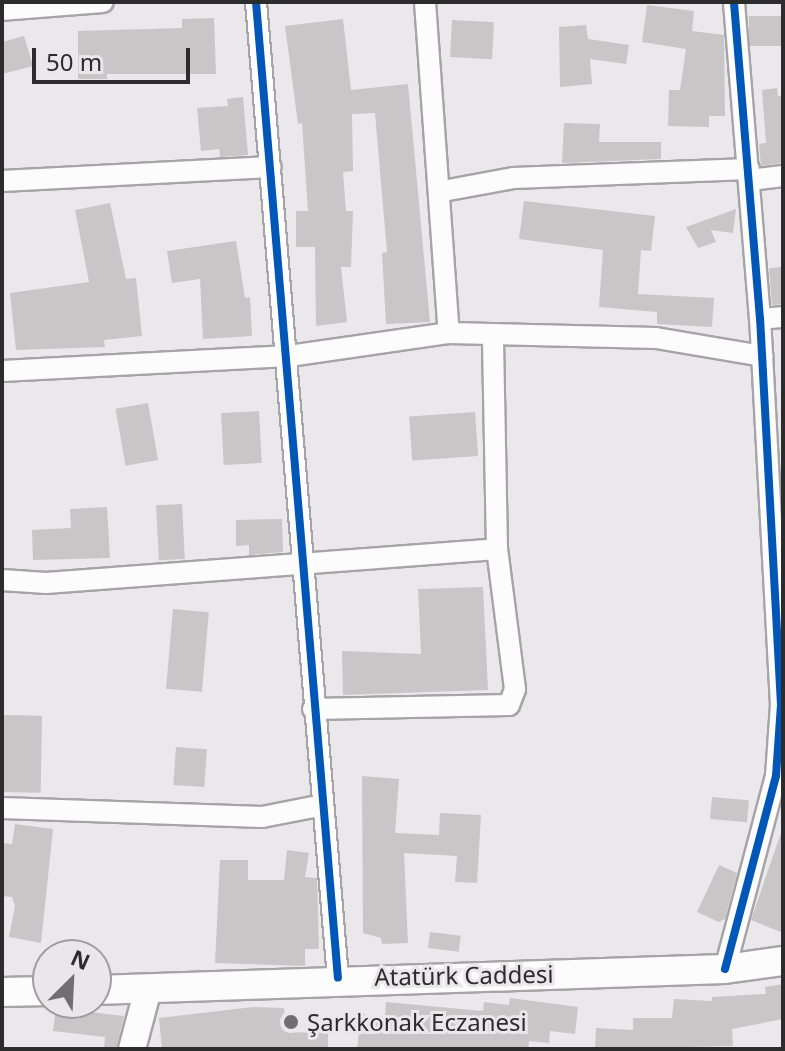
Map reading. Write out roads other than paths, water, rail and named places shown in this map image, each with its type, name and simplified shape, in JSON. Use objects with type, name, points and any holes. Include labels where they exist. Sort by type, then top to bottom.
[{"type":"main road","name":"Atatürk Caddesi","points":[[112,990],[338,978],[725,969],[783,961]]},
{"type":"main road","points":[[2,992],[32,991]]},
{"type":"street","points":[[2,10],[103,2]]},
{"type":"street","points":[[256,2],[289,356],[300,566],[338,978]]},
{"type":"street","points":[[425,2],[443,191],[449,333]]},
{"type":"street","points":[[725,969],[776,776],[781,705],[776,465],[762,356],[734,2]]},
{"type":"street","points":[[2,181],[271,167]]},
{"type":"street","points":[[443,191],[513,178],[783,176]]},
{"type":"street","points":[[760,319],[783,317]]},
{"type":"street","points":[[2,371],[289,356],[449,333],[656,338],[762,356]]},
{"type":"street","points":[[313,709],[509,705],[515,678],[497,549],[493,334]]},
{"type":"street","points":[[2,580],[46,583],[497,549]]},
{"type":"street","points":[[2,808],[262,817],[323,805]]},
{"type":"street","points":[[132,1049],[148,989]]},
{"type":"place","name":"Şarkkonak Eczanesi","points":[[291,1022]]}]
